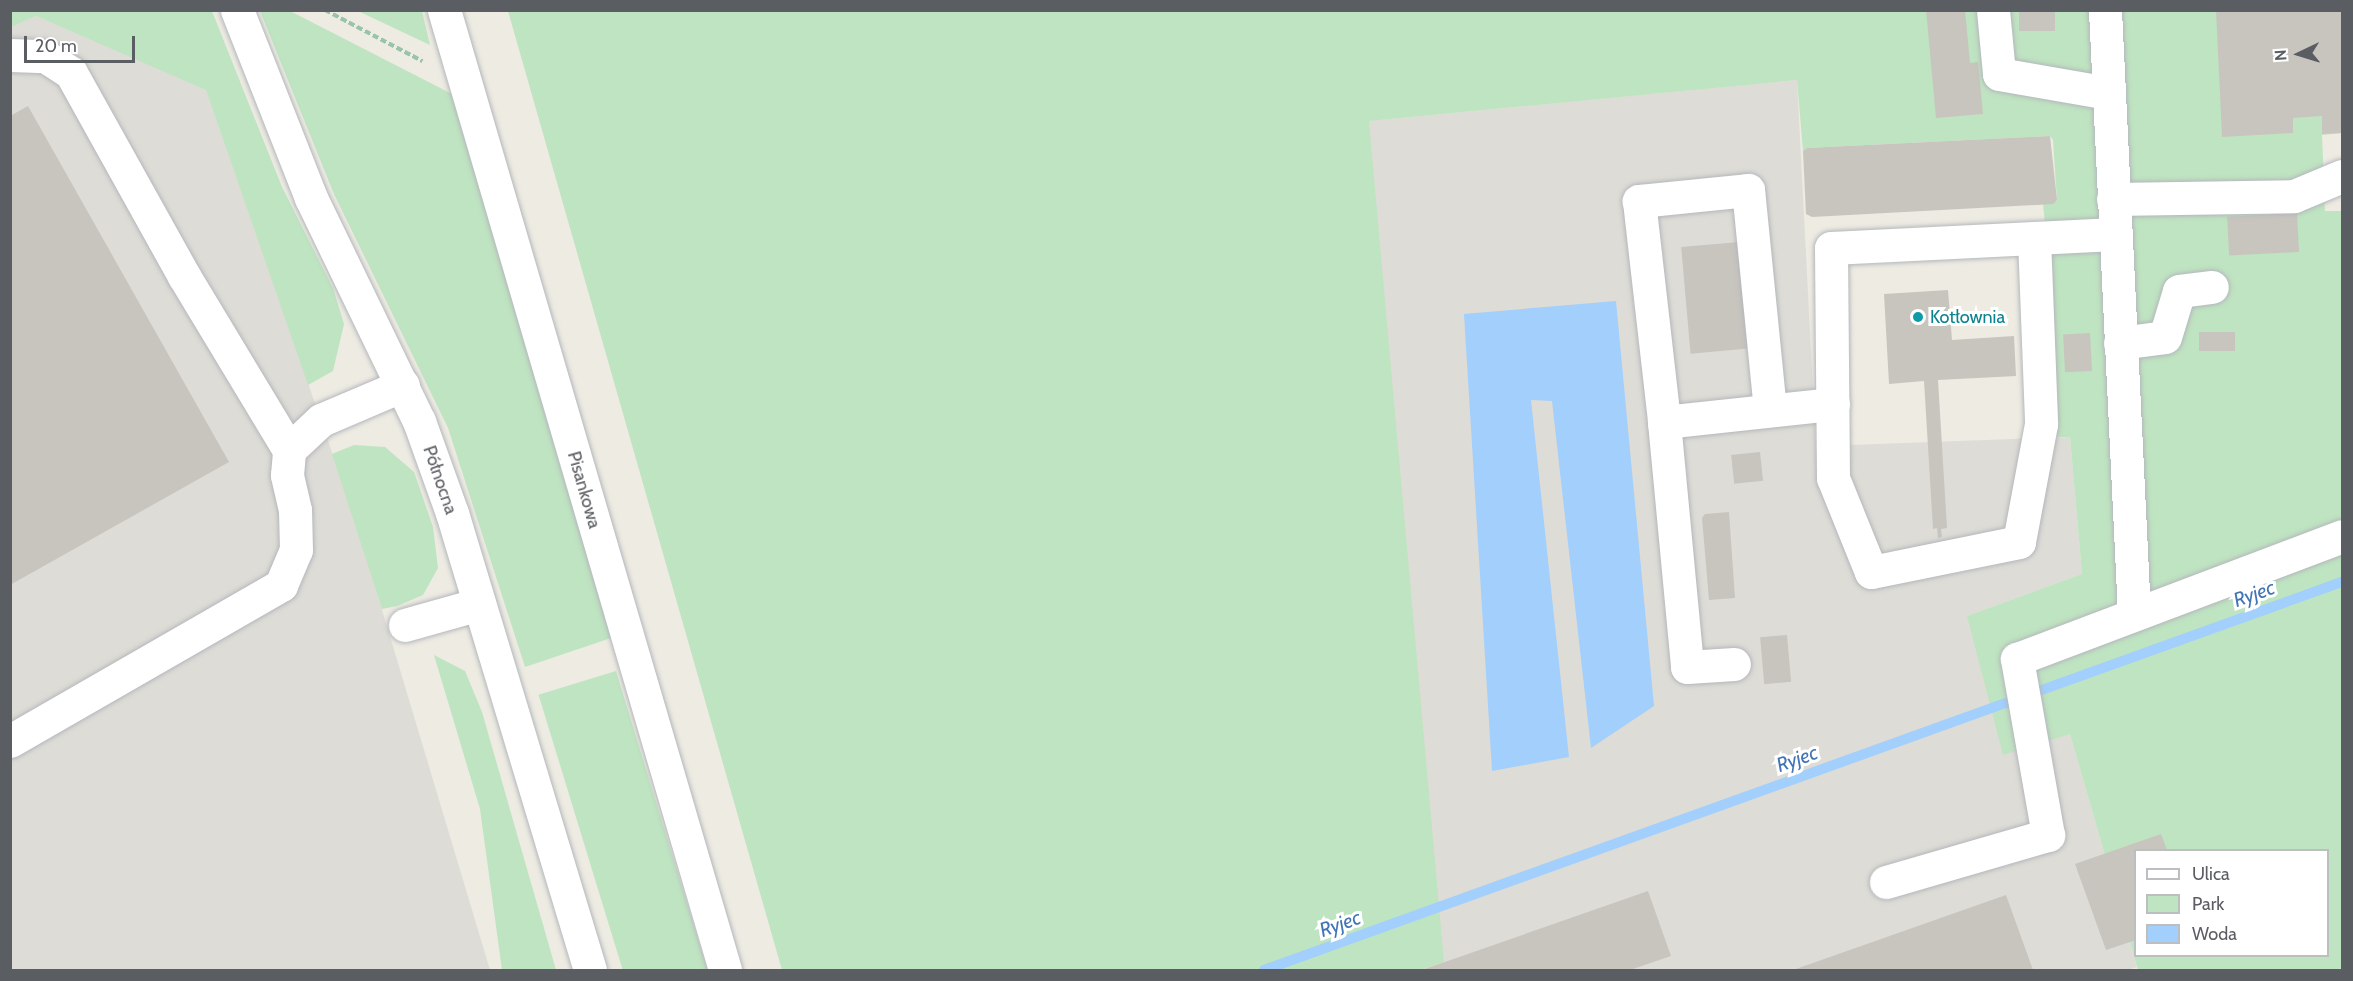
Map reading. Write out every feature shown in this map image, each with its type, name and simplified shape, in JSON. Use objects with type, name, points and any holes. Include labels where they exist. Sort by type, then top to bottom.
[{"type":"street","name":"Północna","points":[[237,10],[311,198],[403,385],[452,513],[590,970]]},
{"type":"street","name":"Pisankowa","points":[[444,10],[725,970]]},
{"type":"street","points":[[1994,10],[1999,74],[2109,93]]},
{"type":"street","points":[[2105,10],[2134,614]]},
{"type":"street","points":[[10,54],[45,56],[71,73],[208,316],[289,450],[287,475],[295,510],[296,550],[281,585],[10,741]]},
{"type":"street","points":[[2113,199],[2294,196],[2343,176]]},
{"type":"street","points":[[1734,664],[1687,667],[1664,422],[1639,201],[1748,190],[1770,410]]},
{"type":"street","points":[[2034,238],[2042,424],[2019,542],[1871,572],[1833,478],[1831,249],[2034,238],[2115,234]]},
{"type":"street","points":[[2120,343],[2165,337],[2179,291],[2212,287]]},
{"type":"street","points":[[289,450],[321,420],[403,385]]},
{"type":"street","points":[[1664,422],[1833,404]]},
{"type":"street","points":[[1886,882],[2048,835],[2017,659],[2343,536]]},
{"type":"street","points":[[405,625],[479,604]]},
{"type":"path","points":[[325,10],[465,84]]},
{"type":"shaded area","points":[[36,16],[206,89],[353,513],[490,970],[11,970],[10,27]]},
{"type":"shaded area","points":[[1797,80],[1816,449],[1822,446],[2070,437],[2082,574],[1967,616],[2070,734],[2137,967],[2128,970],[1421,970],[1368,121]]},
{"type":"green space","points":[[11,10],[212,11],[282,187],[333,288],[344,324],[333,371],[308,385],[206,90],[36,16],[11,27]]},
{"type":"green space","points":[[260,11],[290,11],[452,94],[614,637],[525,667],[448,428],[334,194]]},
{"type":"green space","points":[[358,11],[422,11],[430,45]]},
{"type":"green space","points":[[508,11],[2342,11],[2342,133],[2322,135],[2325,211],[2342,211],[2342,970],[2138,970],[2134,957],[2329,957],[2329,849],[2134,849],[2134,956],[2070,734],[2003,755],[1967,616],[2082,574],[2070,437],[2057,437],[2052,294],[2043,204],[2057,200],[2053,140],[2050,136],[1807,148],[1803,151],[1797,80],[1369,121],[1444,962],[1421,970],[782,970]]},
{"type":"green space","points":[[354,445],[385,447],[414,472],[433,527],[438,568],[423,595],[397,606],[382,609],[332,454]]},
{"type":"green space","points":[[434,655],[465,671],[482,712],[556,970],[502,970],[480,809]]},
{"type":"green space","points":[[616,671],[707,969],[623,970],[539,695]]},
{"type":"water","points":[[1616,301],[1654,706],[1591,748],[1552,401],[1531,400],[1569,757],[1492,771],[1464,314]]},
{"type":"building","points":[[1926,10],[1965,10],[1970,63],[1978,62],[1983,114],[1936,118]]},
{"type":"building","points":[[2019,10],[2055,10],[2055,31],[2019,31]]},
{"type":"building","points":[[2216,10],[2342,10],[2342,133],[2322,134],[2322,116],[2293,118],[2293,133],[2222,137]]},
{"type":"building","points":[[28,106],[229,462],[10,585],[10,116]]},
{"type":"building","points":[[2050,136],[2057,200],[2053,204],[1812,217],[1806,214],[1803,151],[1807,148]]},
{"type":"building","points":[[2297,213],[2299,252],[2229,256],[2227,217]]},
{"type":"building","points":[[1739,242],[1748,349],[1691,354],[1681,247]]},
{"type":"building","points":[[1948,290],[1952,340],[2014,336],[2016,376],[1938,380],[1947,528],[1941,529],[1942,537],[1938,538],[1937,528],[1933,529],[1924,381],[1889,384],[1884,294]]},
{"type":"building","points":[[2199,332],[2235,332],[2235,351],[2199,351]]},
{"type":"building","points":[[2090,333],[2092,371],[2065,372],[2063,334]]},
{"type":"building","points":[[1760,452],[1763,481],[1734,484],[1731,455]]},
{"type":"building","points":[[1729,512],[1735,598],[1709,600],[1702,518],[1705,514]]},
{"type":"building","points":[[1787,635],[1791,682],[1764,684],[1760,637]]},
{"type":"building","points":[[2161,834],[2167,849],[2134,849],[2134,941],[2106,950],[2075,864]]},
{"type":"building","points":[[1648,891],[1671,956],[1630,970],[1422,970]]},
{"type":"building","points":[[2006,895],[2033,970],[1793,970]]},
{"type":"waterway","name":"Ryjec","points":[[1264,970],[2342,582]]},
{"type":"place","name":"Kotłownia","points":[[1918,317]]}]
